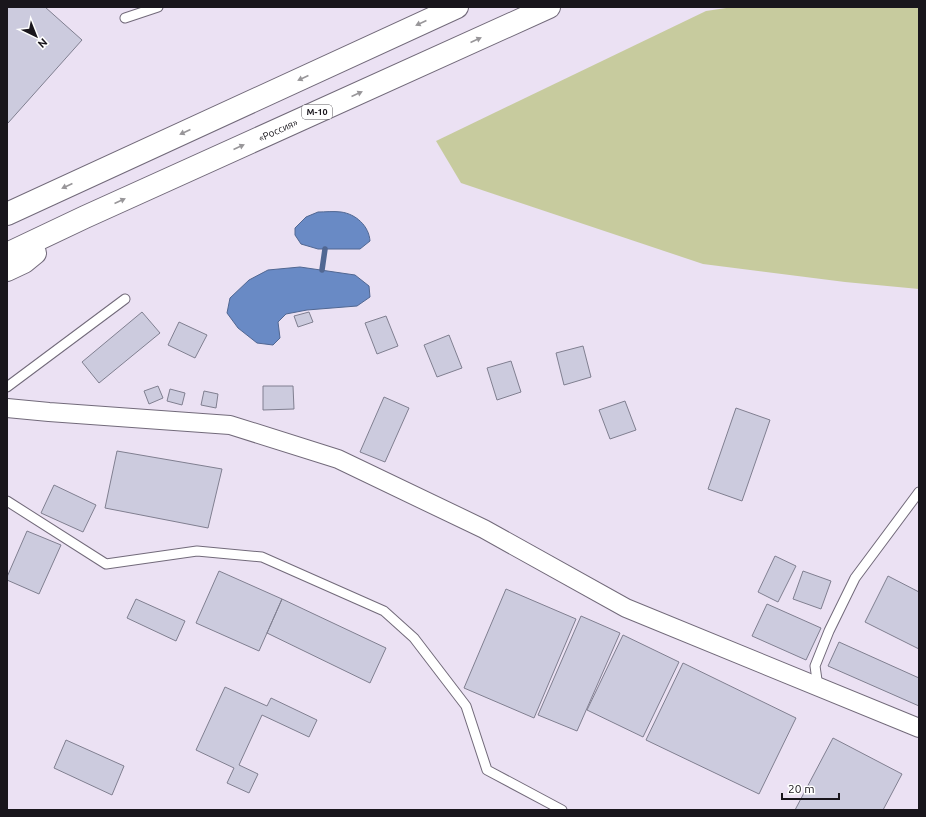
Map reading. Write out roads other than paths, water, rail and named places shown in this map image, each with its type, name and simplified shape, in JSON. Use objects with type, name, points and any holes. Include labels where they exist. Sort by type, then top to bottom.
[{"type":"highway","points":[[7,214],[457,7]]},
{"type":"highway","name":"«Россия»","points":[[7,254],[85,217],[549,7]]},
{"type":"highway","points":[[7,270],[24,262],[85,217]]},
{"type":"street","points":[[7,408],[230,425],[338,458],[484,529],[626,608],[919,728]]},
{"type":"lane","points":[[125,18],[158,7]]},
{"type":"lane","points":[[7,387],[125,299]]},
{"type":"lane","points":[[818,687],[815,666],[829,631],[855,578],[919,492]]},
{"type":"lane","points":[[7,501],[106,564],[197,551],[262,557],[384,611],[414,638],[466,706],[487,770],[562,810]]},
{"type":"water","points":[[318,212],[341,212],[352,215],[361,222],[367,230],[370,241],[360,249],[318,249],[301,244],[295,235],[295,228],[306,217]]},
{"type":"water","points":[[300,267],[355,275],[369,286],[370,297],[357,306],[307,310],[286,314],[278,322],[280,338],[273,345],[257,343],[238,328],[227,313],[230,298],[249,280],[268,270]]},
{"type":"waterway","points":[[322,270],[325,249]]}]
